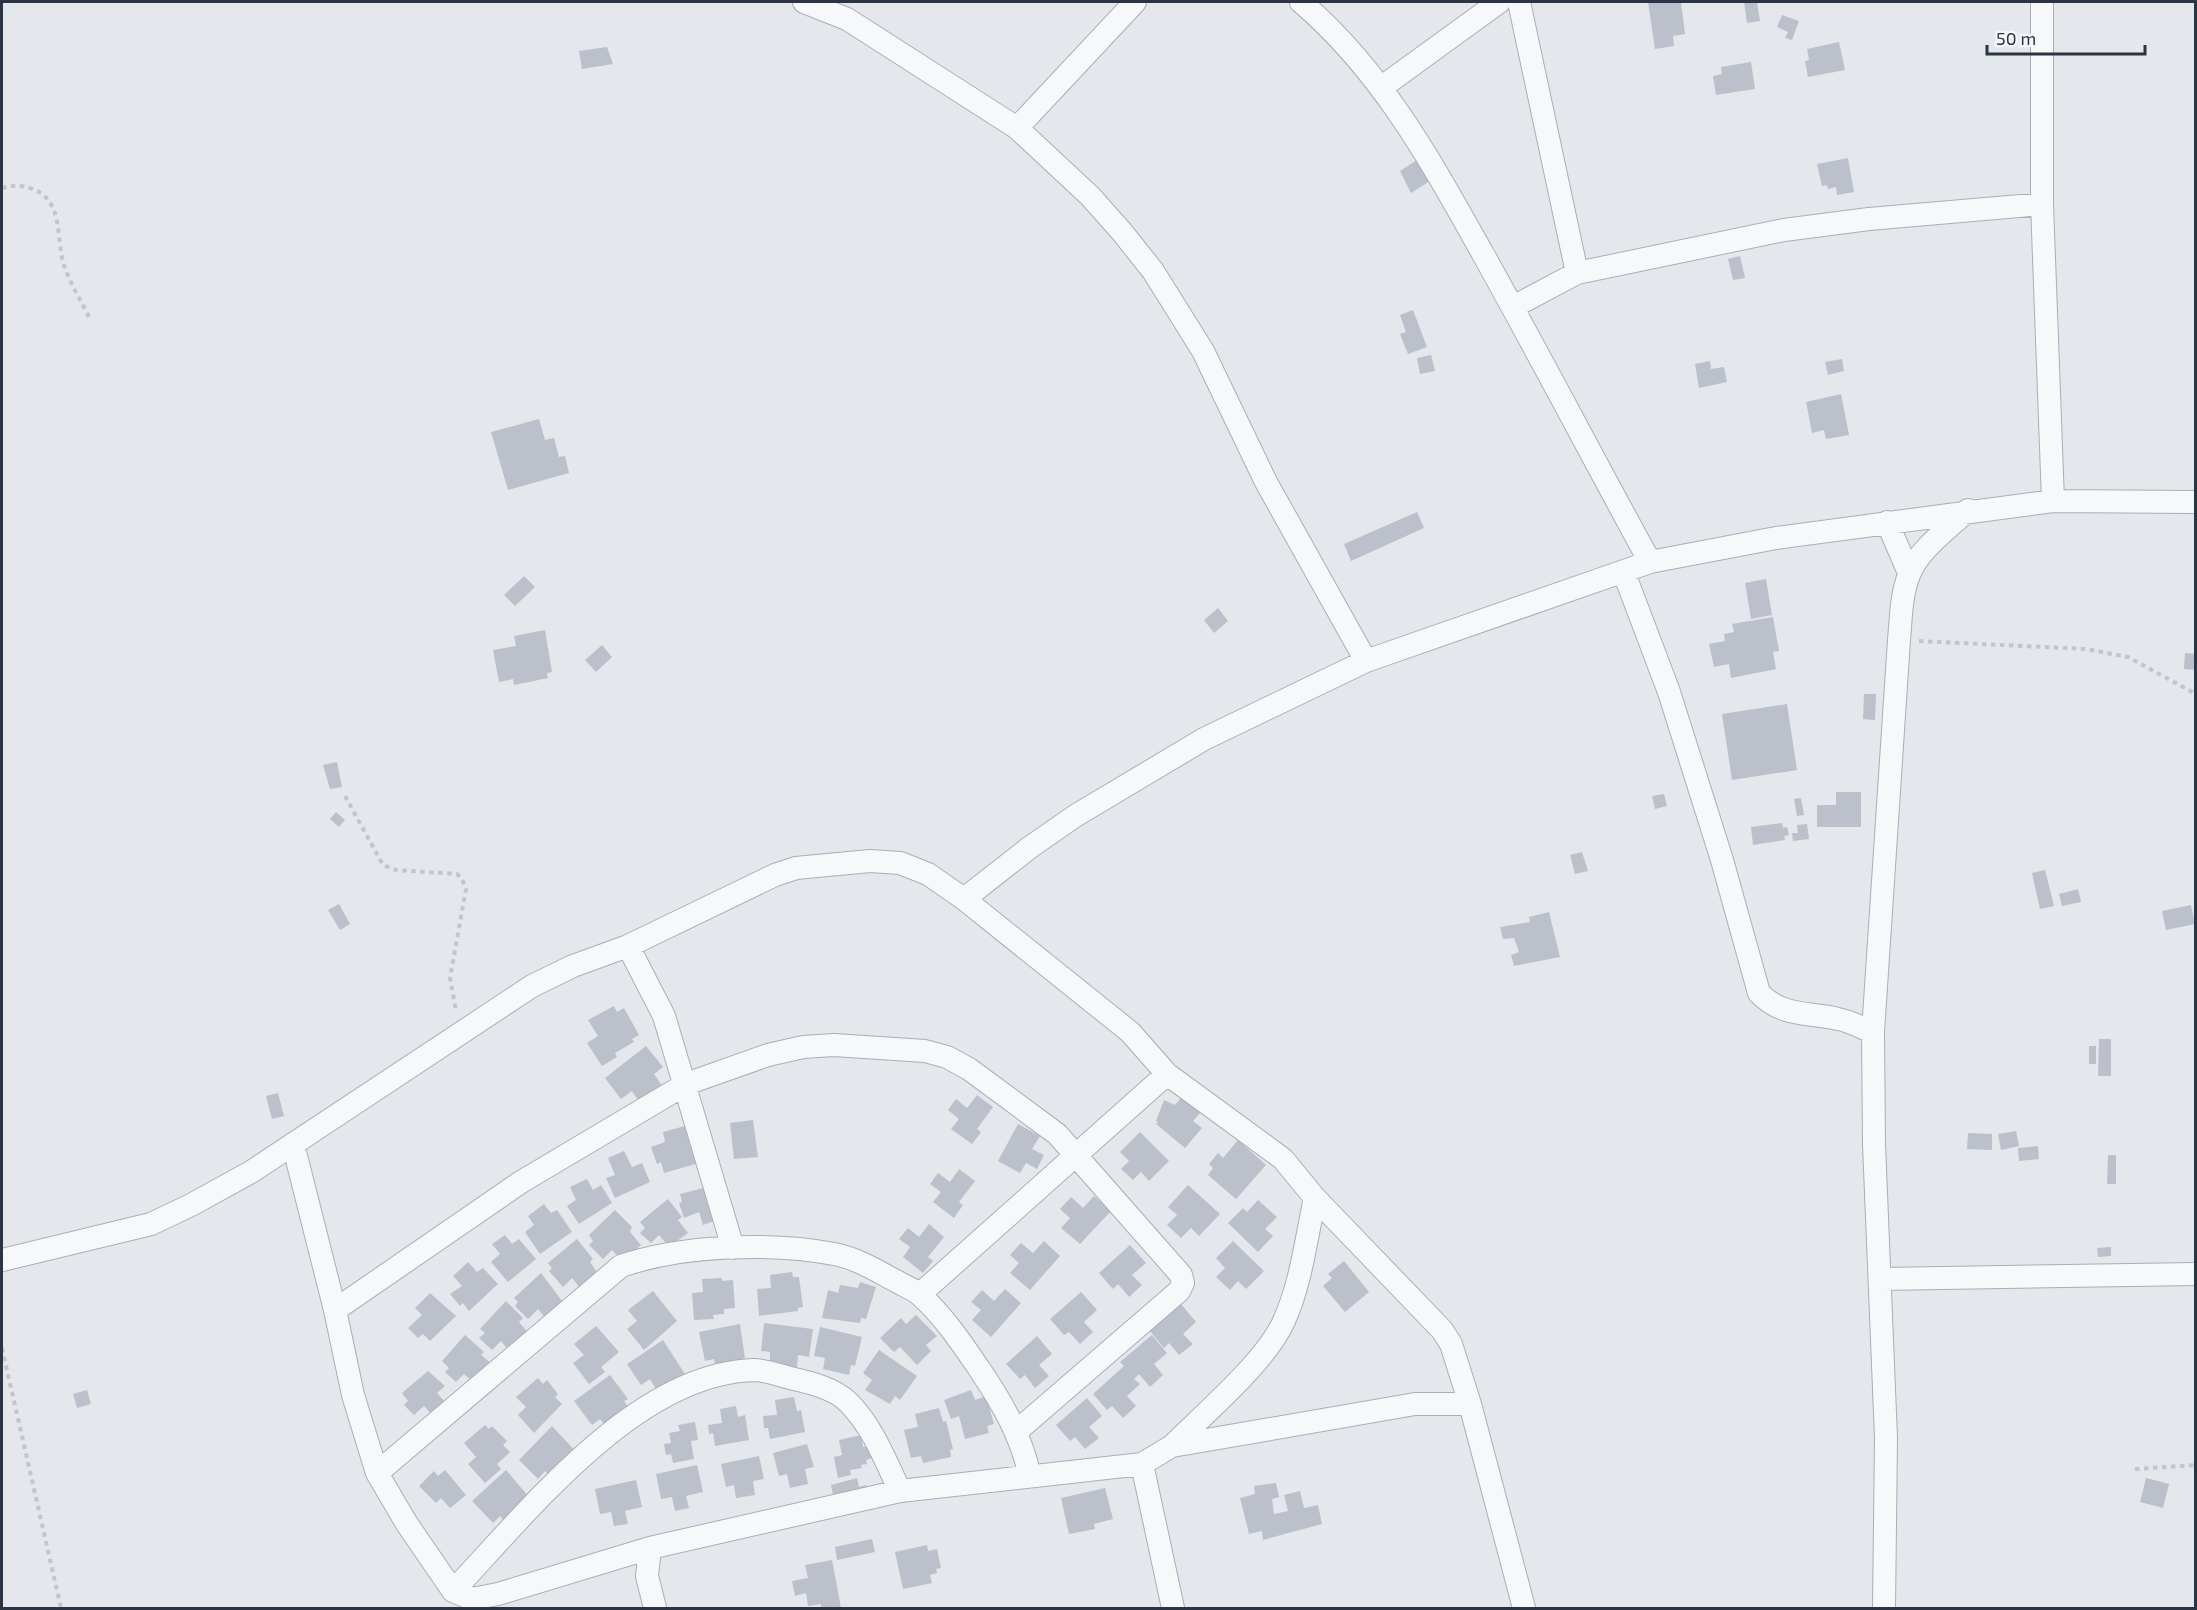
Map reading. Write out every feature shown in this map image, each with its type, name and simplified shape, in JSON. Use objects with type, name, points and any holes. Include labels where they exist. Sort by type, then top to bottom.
[{"type":"street","points":[[804,2],[847,19],[1017,128],[1090,196],[1153,271],[1203,351],[1266,482],[1366,661]]},
{"type":"street","points":[[1017,128],[1135,2]]},
{"type":"street","points":[[1301,2],[1382,87],[1420,143],[1513,307],[1650,562]]},
{"type":"street","points":[[1382,87],[1498,2]]},
{"type":"street","points":[[1519,2],[1577,273]]},
{"type":"street","points":[[2042,2],[2042,204],[2053,501]]},
{"type":"street","points":[[1513,307],[1577,273],[1784,230],[1869,219],[2042,204]]},
{"type":"street","points":[[964,899],[1029,848],[1123,786],[1204,739],[1366,661],[1624,573],[1650,562],[1776,538],[1968,510],[2053,501],[2196,502]]},
{"type":"street","points":[[1884,1608],[1886,1438],[1874,1144],[1873,1032],[1899,640],[1903,595],[1909,573],[1922,556],[1968,510]]},
{"type":"street","points":[[1887,522],[1909,573]]},
{"type":"street","points":[[1624,573],[1669,692],[1722,860],[1759,993],[1773,1006],[1789,1012],[1840,1019],[1873,1032]]},
{"type":"street","points":[[2,1260],[151,1224],[251,1172],[552,975],[628,946],[775,875],[818,864],[870,861],[900,863],[928,874],[964,899],[1130,1032],[1167,1074],[1269,1148],[1296,1172],[1315,1198],[1442,1330],[1451,1344],[1470,1404],[1524,1608]]},
{"type":"street","points":[[628,946],[664,1016],[733,1248]]},
{"type":"street","points":[[336,1310],[521,1182],[686,1084],[768,1055],[803,1047],[844,1045],[925,1051],[947,1057],[969,1069],[1057,1134],[1078,1155],[1181,1275],[1183,1283],[1179,1291],[1017,1431]]},
{"type":"street","points":[[920,1294],[1167,1074]]},
{"type":"street","points":[[293,1144],[336,1310],[353,1395],[377,1473],[407,1524],[453,1591],[472,1599],[498,1594],[650,1548],[900,1491],[1142,1464],[1172,1446],[1269,1348],[1283,1323],[1293,1297],[1315,1198]]},
{"type":"street","points":[[377,1473],[597,1284],[621,1266],[646,1257],[733,1248],[785,1249],[835,1254],[865,1264],[920,1294],[975,1362],[1017,1431],[1030,1476]]},
{"type":"street","points":[[1881,1278],[2196,1274]]},
{"type":"street","points":[[453,1591],[584,1453],[656,1400],[686,1385],[717,1376],[755,1370],[812,1382],[846,1400],[869,1426],[900,1491]]},
{"type":"street","points":[[1172,1446],[1415,1404],[1470,1404]]},
{"type":"street","points":[[1142,1464],[1173,1608]]},
{"type":"street","points":[[650,1548],[647,1576],[655,1608]]},
{"type":"path","points":[[2,188],[12,185],[30,188],[45,194],[50,200],[55,213],[64,265],[91,321]]},
{"type":"path","points":[[1899,640],[2107,653],[2128,657],[2196,694]]},
{"type":"path","points":[[345,796],[383,865],[396,870],[457,874],[464,883],[466,890],[450,978],[456,1009],[466,1030]]},
{"type":"path","points":[[2,1348],[61,1608]]},
{"type":"path","points":[[2135,1469],[2196,1465]]},
{"type":"building","points":[[1648,2],[1681,2],[1685,34],[1673,36],[1674,46],[1655,49]]},
{"type":"building","points":[[1744,2],[1757,2],[1760,21],[1747,23]]},
{"type":"building","points":[[1782,15],[1799,21],[1792,40],[1785,38],[1788,32],[1777,27]]},
{"type":"building","points":[[1839,42],[1845,70],[1808,77],[1805,61],[1809,60],[1807,49]]},
{"type":"building","points":[[607,47],[613,64],[582,69],[579,51]]},
{"type":"building","points":[[1751,62],[1755,89],[1716,95],[1713,76],[1722,74],[1721,67]]},
{"type":"building","points":[[1848,158],[1854,192],[1837,195],[1836,187],[1828,189],[1827,185],[1822,186],[1817,164]]},
{"type":"building","points":[[1417,160],[1430,181],[1411,193],[1400,171]]},
{"type":"building","points":[[1740,256],[1745,278],[1733,280],[1728,259]]},
{"type":"building","points":[[1413,310],[1427,347],[1408,354],[1400,334],[1406,332],[1400,315]]},
{"type":"building","points":[[1431,355],[1435,371],[1420,374],[1417,358]]},
{"type":"building","points":[[1842,359],[1844,371],[1828,375],[1825,362]]},
{"type":"building","points":[[1710,361],[1711,369],[1724,367],[1727,382],[1699,388],[1695,364]]},
{"type":"building","points":[[1841,394],[1849,435],[1826,439],[1824,430],[1812,433],[1806,402]]},
{"type":"building","points":[[539,419],[545,440],[554,438],[559,457],[565,456],[569,473],[508,490],[491,432]]},
{"type":"building","points":[[1417,512],[1424,528],[1351,561],[1344,544]]},
{"type":"building","points":[[524,576],[535,587],[515,606],[504,595]]},
{"type":"building","points":[[1766,579],[1772,615],[1751,619],[1745,583]]},
{"type":"building","points":[[1218,608],[1228,621],[1214,633],[1204,620]]},
{"type":"building","points":[[1773,617],[1779,651],[1773,652],[1776,669],[1731,678],[1729,664],[1714,667],[1709,644],[1725,641],[1724,634],[1734,632],[1732,624]]},
{"type":"building","points":[[545,630],[552,672],[547,673],[548,678],[514,685],[513,679],[499,682],[493,650],[516,646],[514,636]]},
{"type":"building","points":[[602,645],[612,657],[596,672],[585,660]]},
{"type":"building","points":[[2185,653],[2196,654],[2196,670],[2184,669]]},
{"type":"building","points":[[1864,694],[1876,694],[1875,720],[1863,719]]},
{"type":"building","points":[[1787,704],[1797,770],[1732,780],[1722,714]]},
{"type":"building","points":[[337,762],[342,787],[330,789],[323,765]]},
{"type":"building","points":[[1836,792],[1861,792],[1861,827],[1817,827],[1817,805],[1836,805]]},
{"type":"building","points":[[1664,794],[1667,806],[1655,809],[1652,796]]},
{"type":"building","points":[[1801,798],[1804,815],[1797,816],[1794,799]]},
{"type":"building","points":[[336,812],[345,820],[339,827],[330,819]]},
{"type":"building","points":[[1782,823],[1783,828],[1787,827],[1789,835],[1784,836],[1785,840],[1753,845],[1751,827]]},
{"type":"building","points":[[1807,824],[1809,839],[1793,841],[1792,833],[1798,833],[1797,825]]},
{"type":"building","points":[[1582,852],[1588,871],[1575,874],[1570,855]]},
{"type":"building","points":[[2045,870],[2054,906],[2040,909],[2032,873]]},
{"type":"building","points":[[2078,889],[2081,902],[2062,906],[2059,894]]},
{"type":"building","points":[[339,904],[350,924],[340,930],[328,910]]},
{"type":"building","points":[[2191,905],[2195,924],[2166,930],[2162,911]]},
{"type":"building","points":[[1549,912],[1560,957],[1514,966],[1511,955],[1519,952],[1514,938],[1503,939],[1500,927],[1530,922],[1529,917]]},
{"type":"building","points":[[614,1006],[617,1012],[624,1008],[639,1035],[632,1039],[634,1042],[615,1053],[617,1057],[602,1066],[587,1043],[598,1036],[588,1020]]},
{"type":"building","points":[[2099,1039],[2111,1039],[2111,1076],[2098,1076]]},
{"type":"building","points":[[646,1046],[663,1067],[654,1074],[663,1087],[640,1103],[632,1091],[621,1099],[605,1078]]},
{"type":"building","points":[[2089,1046],[2096,1046],[2096,1064],[2089,1064]]},
{"type":"building","points":[[278,1093],[284,1116],[272,1119],[266,1096]]},
{"type":"building","points":[[977,1095],[993,1107],[977,1129],[981,1132],[972,1144],[951,1129],[959,1119],[948,1110],[956,1099],[967,1108]]},
{"type":"building","points":[[1181,1098],[1200,1113],[1193,1121],[1202,1128],[1185,1148],[1156,1124],[1164,1100],[1175,1105]]},
{"type":"building","points":[[753,1120],[758,1157],[734,1159],[730,1123]]},
{"type":"building","points":[[1018,1124],[1040,1136],[1032,1149],[1044,1155],[1037,1169],[1026,1163],[1020,1173],[998,1161]]},
{"type":"building","points":[[685,1126],[690,1146],[694,1145],[699,1163],[664,1173],[661,1162],[657,1164],[651,1147],[665,1142],[663,1132]]},
{"type":"building","points":[[2016,1131],[2019,1146],[2001,1150],[1998,1134]]},
{"type":"building","points":[[1140,1132],[1169,1161],[1149,1181],[1141,1172],[1133,1180],[1121,1169],[1129,1161],[1120,1152]]},
{"type":"building","points":[[1968,1133],[1992,1134],[1992,1150],[1967,1149]]},
{"type":"building","points":[[1238,1140],[1266,1165],[1236,1199],[1208,1175],[1213,1168],[1209,1164],[1218,1153],[1223,1158]]},
{"type":"building","points":[[2038,1146],[2039,1159],[2019,1161],[2018,1148]]},
{"type":"building","points":[[624,1151],[632,1167],[642,1163],[650,1182],[615,1198],[606,1178],[615,1175],[608,1158]]},
{"type":"building","points":[[2108,1155],[2116,1155],[2116,1184],[2107,1184]]},
{"type":"building","points":[[959,1169],[975,1181],[959,1202],[963,1205],[954,1218],[933,1202],[941,1192],[930,1184],[938,1173],[950,1182]]},
{"type":"building","points":[[587,1179],[593,1190],[601,1185],[612,1203],[579,1224],[567,1206],[576,1200],[570,1187]]},
{"type":"building","points":[[715,1185],[720,1219],[703,1225],[699,1212],[684,1218],[679,1203],[682,1202],[680,1194]]},
{"type":"building","points":[[1188,1185],[1220,1214],[1199,1236],[1191,1228],[1181,1238],[1167,1225],[1177,1215],[1168,1207]]},
{"type":"building","points":[[1094,1196],[1111,1211],[1080,1244],[1061,1228],[1070,1218],[1060,1209],[1071,1197],[1083,1208]]},
{"type":"building","points":[[668,1199],[682,1217],[678,1220],[688,1233],[669,1247],[659,1235],[651,1243],[640,1233],[645,1228],[640,1222]]},
{"type":"building","points":[[1258,1200],[1277,1217],[1265,1229],[1273,1236],[1258,1252],[1228,1223],[1243,1208],[1247,1212]]},
{"type":"building","points":[[544,1204],[551,1213],[557,1210],[572,1232],[540,1254],[525,1232],[534,1225],[528,1216]]},
{"type":"building","points":[[615,1210],[632,1227],[630,1232],[641,1245],[623,1262],[612,1250],[603,1259],[589,1245],[593,1241],[589,1235]]},
{"type":"building","points":[[929,1224],[944,1237],[928,1257],[933,1261],[923,1273],[903,1257],[910,1247],[899,1239],[908,1228],[919,1237]]},
{"type":"building","points":[[505,1235],[512,1244],[519,1239],[536,1259],[508,1282],[491,1262],[500,1254],[492,1244]]},
{"type":"building","points":[[577,1239],[593,1259],[590,1262],[599,1275],[581,1289],[572,1278],[563,1287],[549,1271],[552,1268],[548,1263]]},
{"type":"building","points":[[1044,1241],[1060,1256],[1030,1290],[1010,1273],[1019,1263],[1010,1255],[1021,1243],[1033,1253]]},
{"type":"building","points":[[1233,1241],[1264,1271],[1246,1289],[1238,1281],[1230,1290],[1216,1277],[1225,1268],[1216,1258]]},
{"type":"building","points":[[1130,1245],[1146,1263],[1132,1275],[1142,1285],[1129,1297],[1118,1284],[1113,1289],[1099,1273]]},
{"type":"building","points":[[2111,1247],[2111,1256],[2098,1257],[2097,1248]]},
{"type":"building","points":[[1344,1261],[1369,1292],[1345,1312],[1323,1286],[1332,1278],[1328,1274]]},
{"type":"building","points":[[468,1262],[477,1272],[483,1268],[498,1284],[469,1311],[463,1303],[460,1306],[450,1294],[462,1286],[453,1276]]},
{"type":"building","points":[[792,1272],[793,1277],[799,1277],[803,1307],[798,1308],[798,1311],[759,1316],[757,1289],[771,1288],[770,1275]]},
{"type":"building","points":[[541,1273],[565,1305],[547,1320],[538,1309],[528,1319],[515,1306],[518,1302],[514,1298]]},
{"type":"building","points":[[722,1278],[722,1281],[733,1280],[735,1308],[724,1309],[724,1314],[713,1315],[714,1319],[694,1320],[692,1293],[703,1292],[702,1279]]},
{"type":"building","points":[[860,1282],[876,1287],[866,1319],[861,1318],[860,1323],[822,1318],[828,1290],[838,1293],[840,1285],[858,1288]]},
{"type":"building","points":[[1005,1289],[1021,1303],[991,1337],[972,1320],[981,1310],[971,1302],[982,1290],[994,1301]]},
{"type":"building","points":[[653,1291],[677,1321],[644,1350],[627,1329],[637,1321],[628,1310]]},
{"type":"building","points":[[1081,1292],[1097,1310],[1084,1322],[1093,1332],[1080,1344],[1069,1332],[1064,1335],[1050,1319]]},
{"type":"building","points":[[430,1293],[456,1316],[430,1341],[423,1334],[418,1338],[408,1328],[422,1315],[415,1308]]},
{"type":"building","points":[[506,1301],[523,1318],[519,1322],[529,1334],[509,1351],[501,1341],[492,1350],[479,1338],[485,1333],[480,1329]]},
{"type":"building","points":[[1181,1304],[1196,1322],[1183,1334],[1193,1344],[1179,1355],[1169,1343],[1164,1348],[1150,1331]]},
{"type":"building","points":[[916,1315],[937,1336],[926,1345],[931,1351],[917,1365],[900,1347],[894,1352],[880,1338],[901,1318],[906,1324]]},
{"type":"building","points":[[764,1323],[813,1329],[809,1357],[798,1355],[797,1367],[770,1365],[770,1352],[761,1351]]},
{"type":"building","points":[[740,1324],[746,1366],[716,1372],[714,1359],[705,1361],[699,1332]]},
{"type":"building","points":[[596,1326],[619,1352],[601,1367],[605,1372],[589,1384],[573,1363],[584,1355],[574,1344]]},
{"type":"building","points":[[820,1327],[862,1337],[855,1366],[851,1365],[849,1375],[823,1369],[825,1358],[814,1356]]},
{"type":"building","points":[[465,1335],[484,1352],[481,1355],[492,1364],[474,1383],[464,1374],[456,1382],[445,1372],[449,1368],[442,1361]]},
{"type":"building","points":[[1152,1335],[1167,1353],[1154,1364],[1163,1375],[1150,1387],[1139,1374],[1134,1379],[1140,1384],[1127,1396],[1136,1406],[1123,1418],[1112,1406],[1107,1410],[1093,1394],[1124,1366],[1120,1362]]},
{"type":"building","points":[[1037,1336],[1052,1354],[1039,1365],[1049,1376],[1035,1388],[1025,1375],[1020,1379],[1006,1364]]},
{"type":"building","points":[[663,1340],[685,1374],[657,1391],[650,1379],[641,1385],[627,1364]]},
{"type":"building","points":[[879,1350],[917,1376],[900,1400],[895,1396],[890,1404],[865,1390],[872,1380],[863,1373]]},
{"type":"building","points":[[428,1371],[445,1386],[437,1393],[446,1403],[432,1415],[424,1406],[414,1415],[404,1405],[408,1401],[402,1393]]},
{"type":"building","points":[[610,1375],[628,1399],[624,1401],[633,1414],[608,1430],[600,1419],[592,1425],[574,1401]]},
{"type":"building","points":[[538,1378],[543,1384],[547,1380],[558,1394],[555,1397],[562,1404],[534,1433],[518,1415],[526,1407],[516,1397]]},
{"type":"building","points":[[87,1390],[91,1404],[77,1408],[73,1394]]},
{"type":"building","points":[[971,1390],[975,1400],[986,1396],[994,1424],[987,1426],[989,1433],[965,1439],[959,1416],[951,1419],[944,1400]]},
{"type":"building","points":[[794,1397],[797,1411],[801,1410],[805,1432],[770,1439],[768,1428],[764,1428],[763,1416],[777,1415],[775,1400]]},
{"type":"building","points":[[1087,1398],[1102,1416],[1089,1427],[1099,1438],[1085,1449],[1075,1437],[1070,1441],[1056,1425]]},
{"type":"building","points":[[736,1406],[738,1417],[745,1415],[749,1440],[715,1446],[713,1433],[709,1434],[708,1425],[722,1423],[720,1409]]},
{"type":"building","points":[[939,1408],[943,1422],[946,1421],[953,1449],[950,1450],[951,1457],[923,1463],[921,1456],[911,1458],[904,1430],[918,1427],[915,1414]]},
{"type":"building","points":[[695,1422],[698,1440],[691,1441],[694,1459],[673,1463],[671,1454],[666,1455],[664,1444],[671,1443],[669,1433],[680,1431],[678,1425]]},
{"type":"building","points":[[485,1425],[489,1429],[492,1426],[507,1441],[503,1445],[510,1452],[497,1464],[501,1469],[485,1483],[468,1464],[476,1457],[464,1443]]},
{"type":"building","points":[[552,1426],[578,1454],[553,1480],[545,1471],[538,1479],[519,1460]]},
{"type":"building","points":[[861,1435],[863,1447],[869,1446],[872,1458],[866,1460],[867,1464],[861,1465],[862,1468],[850,1470],[851,1475],[838,1478],[834,1457],[842,1455],[839,1440]]},
{"type":"building","points":[[807,1444],[814,1467],[805,1469],[808,1484],[790,1488],[787,1474],[779,1476],[773,1453]]},
{"type":"building","points":[[759,1456],[764,1479],[753,1481],[755,1495],[736,1498],[734,1485],[726,1487],[721,1464]]},
{"type":"building","points":[[697,1465],[703,1492],[686,1496],[689,1508],[675,1511],[672,1497],[661,1499],[656,1474]]},
{"type":"building","points":[[445,1470],[466,1495],[450,1508],[441,1498],[436,1503],[419,1486],[434,1471],[438,1476]]},
{"type":"building","points":[[506,1470],[534,1503],[508,1525],[500,1516],[493,1523],[472,1501]]},
{"type":"building","points":[[857,1478],[859,1487],[866,1485],[869,1495],[835,1504],[831,1485]]},
{"type":"building","points":[[2146,1478],[2169,1484],[2163,1508],[2140,1502]]},
{"type":"building","points":[[636,1480],[642,1507],[625,1511],[628,1524],[614,1526],[611,1512],[600,1514],[595,1489]]},
{"type":"building","points":[[1276,1483],[1279,1497],[1272,1499],[1274,1514],[1288,1511],[1284,1495],[1300,1491],[1304,1508],[1318,1505],[1322,1524],[1263,1540],[1262,1531],[1249,1534],[1240,1498],[1255,1494],[1254,1486]]},
{"type":"building","points":[[1105,1488],[1113,1519],[1094,1524],[1095,1529],[1069,1534],[1061,1498]]},
{"type":"building","points":[[872,1539],[875,1552],[837,1560],[835,1547]]},
{"type":"building","points":[[927,1545],[928,1551],[937,1549],[941,1568],[936,1569],[937,1573],[930,1575],[932,1583],[903,1589],[895,1552]]},
{"type":"building","points":[[832,1560],[841,1608],[821,1608],[821,1604],[808,1606],[806,1593],[795,1596],[792,1581],[808,1578],[805,1565]]}]
